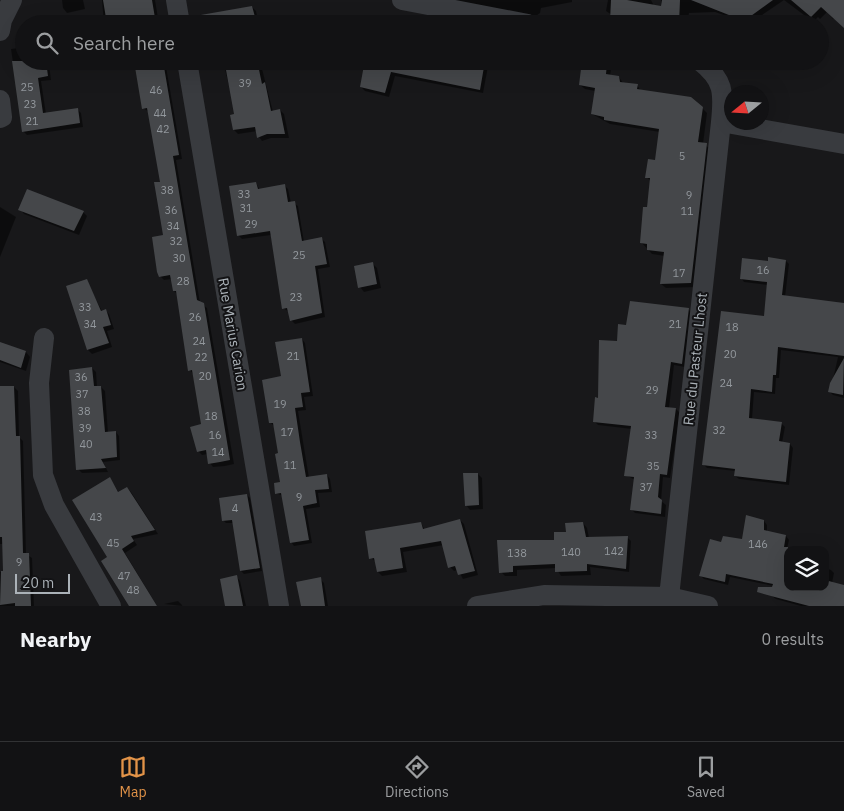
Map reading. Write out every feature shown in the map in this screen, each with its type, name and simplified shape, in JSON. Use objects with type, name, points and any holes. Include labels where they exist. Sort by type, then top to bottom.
[{"type":"street","points":[[0,31],[2,20],[12,0]]},
{"type":"street","points":[[176,0],[178,15]]},
{"type":"street","points":[[402,0],[481,15]]},
{"type":"street","name":"Rue Marius Carion","points":[[189,70],[279,606]]},
{"type":"street","name":"Rue du Pasteur Lhost","points":[[669,597],[721,122],[722,91],[715,73],[711,70]]},
{"type":"street","points":[[0,100],[2,117],[0,118]]},
{"type":"street","points":[[721,122],[844,144]]},
{"type":"street","points":[[44,338],[39,384],[43,475],[54,505],[111,606]]},
{"type":"street","points":[[477,606],[544,595],[669,597],[708,606]]},
{"type":"building","points":[[103,0],[152,0],[154,15],[106,15]]},
{"type":"building","points":[[611,0],[627,0],[661,6],[662,0],[680,0],[679,15],[610,15]]},
{"type":"building","points":[[691,0],[773,0],[752,15],[729,15]]},
{"type":"building","points":[[791,0],[844,0],[844,28],[821,7],[813,15],[809,15]]},
{"type":"building","points":[[252,6],[254,15],[201,15]]},
{"type":"building","points":[[12,61],[15,61],[15,70],[47,70],[48,76],[38,78],[43,113],[78,108],[80,123],[22,132]]},
{"type":"building","points":[[136,70],[165,70],[179,155],[173,156],[197,300],[204,303],[230,460],[208,464],[206,450],[197,452],[190,427],[201,424],[192,370],[188,371],[176,291],[173,291],[170,275],[159,277],[157,272],[152,237],[163,235],[154,182],[160,182],[147,108],[142,109]]},
{"type":"building","points":[[226,70],[259,70],[262,84],[265,82],[271,111],[280,109],[285,134],[267,134],[257,138],[255,127],[233,130],[230,115],[234,114]]},
{"type":"building","points":[[363,70],[483,70],[480,90],[391,72],[385,93],[360,87]]},
{"type":"building","points":[[581,70],[606,70],[606,74],[619,76],[620,82],[638,84],[637,89],[691,97],[703,107],[698,142],[707,143],[691,283],[660,284],[664,252],[647,250],[647,244],[640,243],[643,207],[647,207],[650,178],[645,178],[648,159],[655,160],[659,129],[604,120],[604,117],[591,114],[595,88],[579,85]]},
{"type":"building","points":[[256,182],[258,189],[285,184],[288,202],[295,201],[302,241],[322,237],[327,264],[315,266],[322,313],[290,321],[287,308],[282,309],[270,231],[237,236],[229,186]]},
{"type":"building","points":[[27,189],[84,211],[74,231],[18,210]]},
{"type":"building","points":[[768,257],[786,260],[782,295],[844,303],[844,356],[778,347],[776,375],[773,375],[772,392],[751,389],[749,418],[782,422],[779,441],[790,443],[786,482],[734,476],[735,469],[702,465],[721,311],[764,316],[767,282],[740,279],[742,258],[768,261]]},
{"type":"building","points":[[373,262],[377,284],[358,288],[354,266]]},
{"type":"building","points":[[87,279],[101,311],[106,309],[111,325],[103,327],[109,343],[87,350],[66,286]]},
{"type":"building","points":[[630,301],[689,308],[682,364],[671,362],[665,407],[676,408],[667,475],[660,474],[658,497],[662,500],[661,514],[630,510],[634,477],[624,476],[631,426],[593,422],[595,397],[598,398],[599,340],[617,341],[618,324],[626,325]]},
{"type":"building","points":[[302,338],[310,392],[301,393],[303,407],[295,408],[306,477],[327,474],[329,489],[315,490],[317,503],[303,506],[309,540],[290,543],[281,493],[275,494],[274,483],[280,482],[275,454],[278,453],[273,423],[269,423],[262,380],[281,376],[275,342]]},
{"type":"building","points":[[0,342],[26,351],[21,368],[0,360]]},
{"type":"building","points":[[844,358],[843,395],[828,392],[830,383]]},
{"type":"building","points":[[92,367],[94,386],[101,386],[105,432],[116,431],[117,457],[101,459],[106,468],[76,470],[69,370]]},
{"type":"building","points":[[0,386],[14,386],[16,436],[20,436],[23,553],[29,553],[31,606],[15,606],[15,603],[0,605],[1,571],[3,571],[2,537],[0,537]]},
{"type":"building","points":[[463,473],[478,473],[479,505],[465,506]]},
{"type":"building","points":[[110,477],[118,492],[127,487],[155,530],[131,536],[134,541],[122,549],[157,606],[129,606],[101,561],[107,557],[72,500]]},
{"type":"building","points":[[247,494],[260,568],[240,571],[232,520],[222,521],[219,498]]},
{"type":"building","points":[[746,515],[764,520],[764,530],[786,535],[784,546],[784,591],[829,591],[829,581],[844,585],[844,606],[809,606],[771,596],[757,592],[758,587],[772,587],[773,584],[726,574],[725,582],[699,576],[710,539],[721,542],[723,536],[742,539]]},
{"type":"building","points":[[460,519],[475,571],[458,575],[455,566],[448,568],[441,541],[400,548],[403,568],[377,572],[374,558],[369,559],[365,531],[421,522],[423,529]]},
{"type":"building","points":[[583,522],[586,537],[628,536],[626,569],[587,564],[587,571],[555,572],[555,564],[513,566],[513,572],[499,573],[497,540],[554,540],[554,532],[566,532],[565,523]]},
{"type":"building","points":[[237,575],[243,606],[225,606],[220,579]]},
{"type":"building","points":[[321,577],[325,606],[301,606],[296,582]]}]
